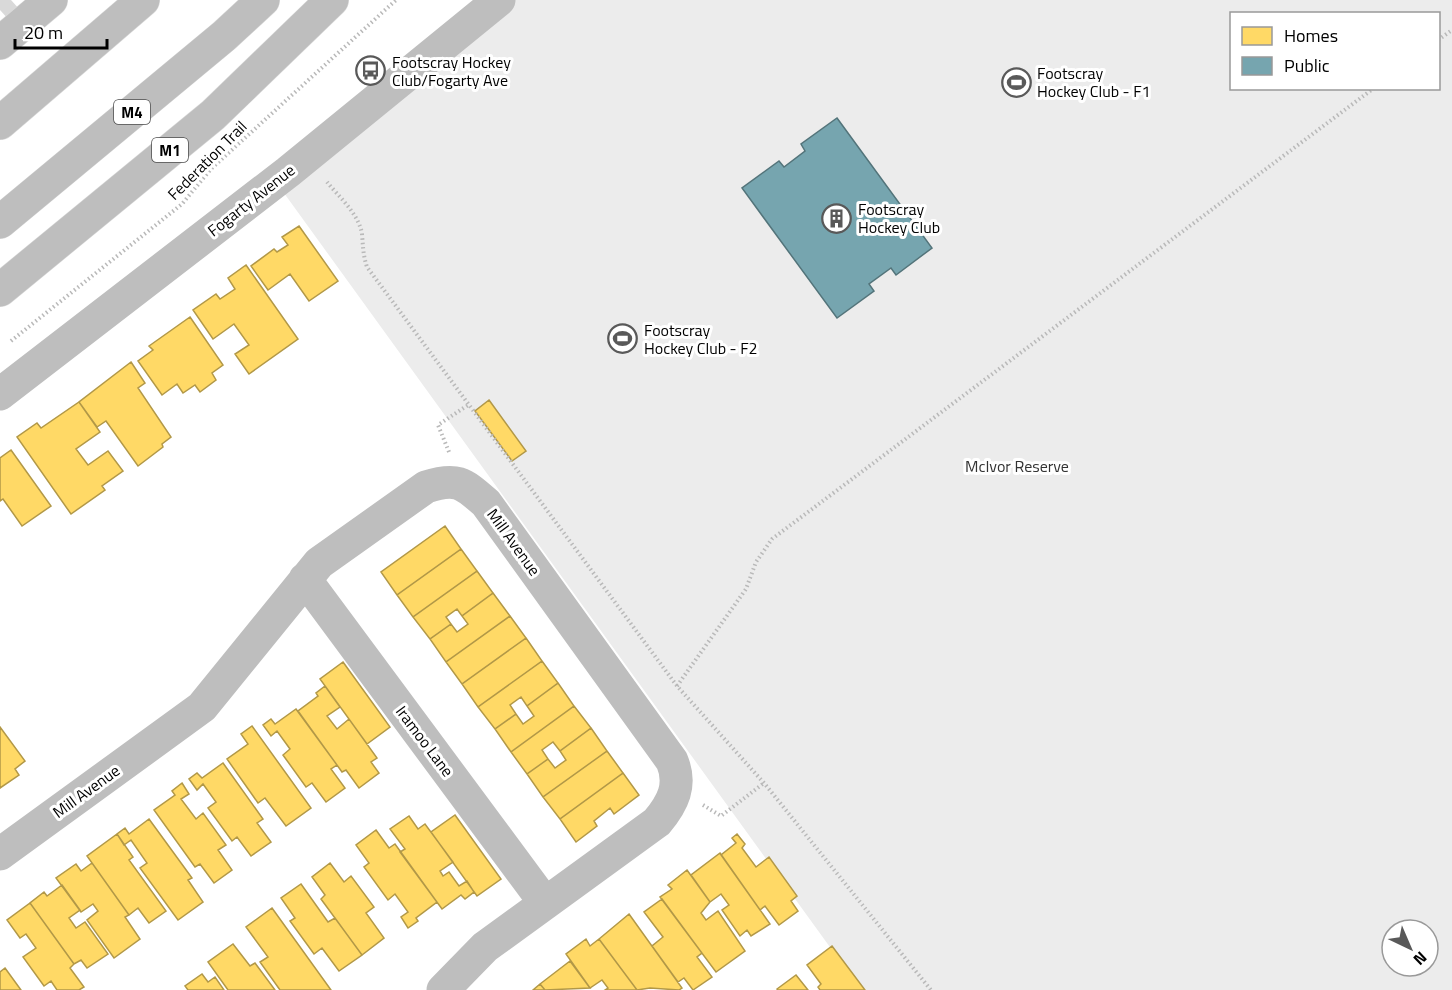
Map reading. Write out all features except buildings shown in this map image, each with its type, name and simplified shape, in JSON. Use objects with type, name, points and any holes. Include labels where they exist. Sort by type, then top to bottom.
[{"type":"main road","points":[[0,43],[51,0]]},
{"type":"main road","points":[[0,123],[143,0]]},
{"type":"main road","name":"M4","points":[[0,222],[263,0]]},
{"type":"main road","name":"M1","points":[[0,290],[213,115],[332,0]]},
{"type":"main road","name":"Fogarty Avenue","points":[[0,394],[288,172],[499,0]]},
{"type":"main road","name":"Mill Avenue","points":[[0,854],[202,707],[319,564],[426,487],[445,481],[464,484],[486,503],[672,761],[677,774],[676,789]]},
{"type":"main road","name":"Iramoo Lane","points":[[305,579],[544,903]]},
{"type":"main road","points":[[443,990],[485,947],[657,822],[671,807],[676,789]]},
{"type":"path","name":"Federation Trail","points":[[9,343],[183,204],[211,169],[396,0]]},
{"type":"path","points":[[676,686],[746,589],[756,562],[772,539],[1371,90]]},
{"type":"path","points":[[322,176],[356,217],[362,233],[361,251],[367,267],[676,686],[764,783],[931,990]]},
{"type":"path","points":[[464,484],[438,425],[468,405]]},
{"type":"path","points":[[676,789],[721,816],[764,783]]},
{"type":"green space","name":"McIvor Reserve","points":[[498,0],[1452,0],[1452,990],[861,990],[276,182]]},
{"type":"tunnel","points":[[0,10],[11,0]]},
{"type":"place","name":"Footscray Hockey Club/Fogarty Ave","points":[[371,71]]},
{"type":"place","name":"Footscray Hockey Club - F1","points":[[1016,82]]},
{"type":"place","name":"Footscray Hockey Club","points":[[837,218]]},
{"type":"place","name":"Footscray Hockey Club - F2","points":[[623,339]]}]
